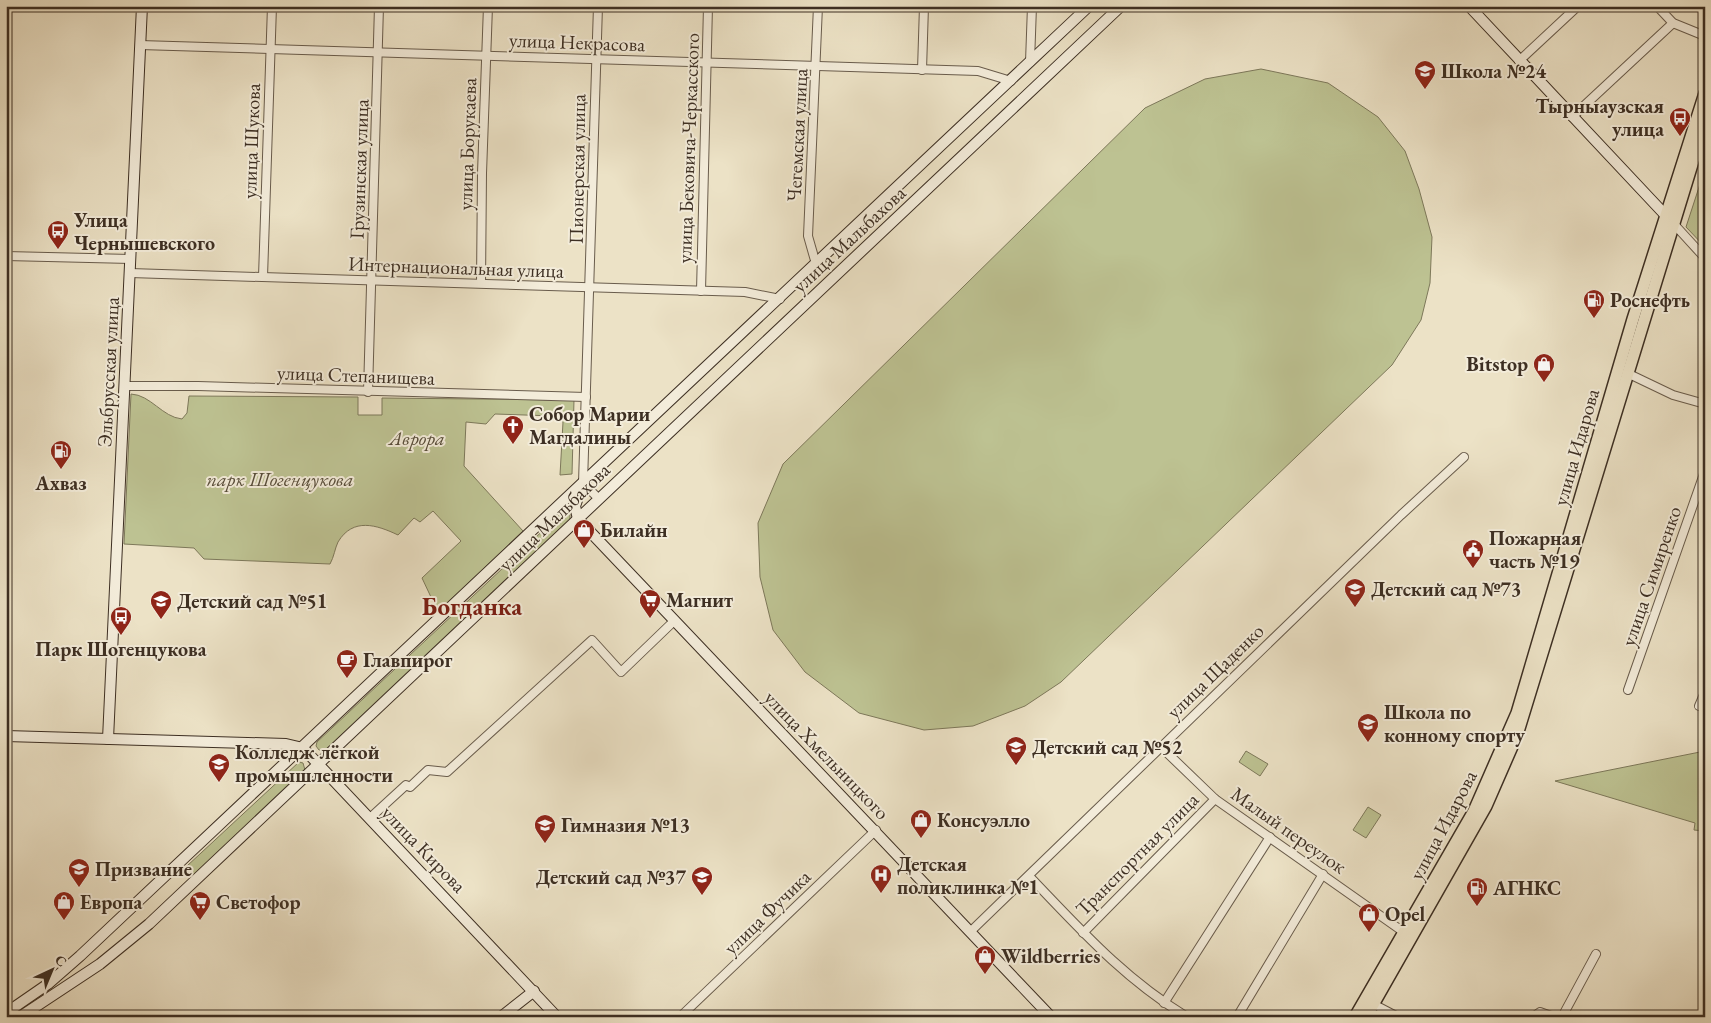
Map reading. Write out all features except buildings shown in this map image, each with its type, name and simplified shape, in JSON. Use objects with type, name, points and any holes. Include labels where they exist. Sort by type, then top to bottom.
[{"type":"main road","name":"Эльбрусская улица","points":[[108,739],[142,6]]},
{"type":"main road","name":"улица Мальбахова","points":[[6,1013],[48,984],[80,956],[780,299],[1089,6]]},
{"type":"main road","name":"улица Мальбахова","points":[[20,1017],[100,964],[149,924],[1121,6]]},
{"type":"main road","points":[[1468,6],[1670,219]]},
{"type":"main road","name":"улица Идарова","points":[[1366,1017],[1486,806],[1517,735],[1539,668],[1626,373],[1705,93]]},
{"type":"main road","name":"улица Идарова","points":[[1355,1017],[1474,811],[1517,713],[1634,319],[1705,122]]},
{"type":"main road","points":[[578,519],[576,506],[583,483]]},
{"type":"main road","points":[[563,502],[576,506]]},
{"type":"main road","name":"улица Хмельницкого","points":[[578,519],[876,830],[1051,1017]]},
{"type":"main road","points":[[6,736],[286,744],[303,748]]},
{"type":"main road","name":"улица Кирова","points":[[303,748],[557,1017]]},
{"type":"main road","points":[[501,1017],[534,991]]},
{"type":"street","name":"улица Шукова","points":[[263,277],[272,6]]},
{"type":"street","name":"Грузинская улица","points":[[368,392],[373,281],[379,6]]},
{"type":"street","name":"улица Борукаева","points":[[481,284],[482,173],[488,6]]},
{"type":"street","name":"Пионерская улица","points":[[583,483],[598,6]]},
{"type":"street","name":"улица Бековича-Черкасского","points":[[701,291],[708,6]]},
{"type":"street","name":"Чегемская улица","points":[[816,264],[808,236],[818,6]]},
{"type":"street","points":[[922,70],[924,6]]},
{"type":"street","points":[[1030,62],[1032,6]]},
{"type":"street","points":[[1519,60],[1578,6]]},
{"type":"street","points":[[1657,6],[1673,22],[1705,36]]},
{"type":"street","points":[[1572,117],[1673,22]]},
{"type":"street","name":"улица Некрасова","points":[[140,46],[978,71],[1011,81]]},
{"type":"street","points":[[1670,219],[1705,258]]},
{"type":"street","points":[[6,256],[131,259]]},
{"type":"street","name":"Интернациональная улица","points":[[130,273],[746,292],[780,299]]},
{"type":"street","points":[[1626,373],[1673,395],[1705,404]]},
{"type":"street","name":"улица Степанищева","points":[[125,386],[198,386],[586,397]]},
{"type":"street","name":"улица Щаденко","points":[[970,932],[1401,515],[1464,457]]},
{"type":"street","name":"улица Симиренко","points":[[1628,690],[1705,472]]},
{"type":"street","points":[[583,483],[599,499]]},
{"type":"street","points":[[370,818],[406,785],[410,787],[428,770],[447,772],[592,640],[621,672],[674,621]]},
{"type":"street","points":[[1699,706],[1705,692]]},
{"type":"street","name":"Малый переулок","points":[[1161,747],[1215,799],[1405,933]]},
{"type":"street","name":"Транспортная улица","points":[[1083,933],[1215,799]]},
{"type":"street","name":"улица Фучика","points":[[680,1017],[876,830]]},
{"type":"street","points":[[1164,1003],[1270,836]]},
{"type":"street","points":[[1236,1017],[1323,874]]},
{"type":"street","points":[[1029,876],[1118,968],[1164,1003],[1187,1017]]},
{"type":"street","points":[[1562,1017],[1596,954]]},
{"type":"street","points":[[1373,1004],[1398,1017]]},
{"type":"street","points":[[1533,1017],[1540,1012],[1554,1017]]},
{"type":"green space","points":[[1261,69],[1328,83],[1378,117],[1405,151],[1419,189],[1432,237],[1430,283],[1421,320],[1392,365],[1061,682],[1025,706],[973,726],[924,730],[859,713],[805,672],[773,630],[760,577],[758,523],[783,464],[1145,108],[1205,79]]},
{"type":"green space","points":[[1702,178],[1705,179],[1705,247],[1686,227]]},
{"type":"green space","name":"парк Шогенцукова","points":[[131,394],[145,398],[168,414],[182,419],[187,413],[189,396],[358,397],[358,415],[382,415],[382,398],[574,400],[572,474],[560,475],[563,422],[554,416],[495,414],[486,424],[466,422],[464,466],[523,531],[438,612],[422,578],[461,541],[433,511],[420,522],[414,518],[398,535],[374,526],[358,526],[351,529],[338,542],[330,564],[204,559],[194,548],[124,544]]},
{"type":"green space","points":[[566,509],[570,510],[570,520],[326,751],[319,750],[316,746],[317,742]]},
{"type":"green space","points":[[1246,751],[1268,764],[1260,776],[1239,762]]},
{"type":"green space","points":[[1705,751],[1705,831],[1694,830],[1695,823],[1555,781]]},
{"type":"green space","points":[[299,762],[303,763],[305,770],[194,875],[187,874],[187,866]]},
{"type":"green space","points":[[1368,807],[1381,815],[1366,838],[1353,830]]},
{"type":"place","name":"Школа №24","points":[[1425,90]]},
{"type":"place","name":"Тырныаузская улица","points":[[1680,137]]},
{"type":"place","name":"Улица Чернышевского","points":[[58,250]]},
{"type":"place","name":"Роснефть","points":[[1594,319]]},
{"type":"place","name":"Bitstop","points":[[1544,383]]},
{"type":"place","name":"Собор Марии Магдалины","points":[[513,445]]},
{"type":"place","name":"Ахваз","points":[[61,470]]},
{"type":"place","name":"Билайн","points":[[584,549]]},
{"type":"place","name":"Пожарная часть №19","points":[[1473,569]]},
{"type":"place","name":"Детский сад №73","points":[[1355,608]]},
{"type":"place","name":"Магнит","points":[[650,619]]},
{"type":"place","name":"Детский сад №51","points":[[161,620]]},
{"type":"place","name":"Парк Шогенцукова","points":[[121,636]]},
{"type":"place","name":"Главпирог","points":[[347,679]]},
{"type":"place","name":"Школа по конному спорту","points":[[1368,743]]},
{"type":"place","name":"Детский сад №52","points":[[1016,766]]},
{"type":"place","name":"Колледж лёгкой промышленности","points":[[219,783]]},
{"type":"place","name":"Консуэлло","points":[[921,839]]},
{"type":"place","name":"Гимназия №13","points":[[545,844]]},
{"type":"place","name":"Призвание","points":[[79,888]]},
{"type":"place","name":"Детская поликлинка №1","points":[[881,894]]},
{"type":"place","name":"Детский сад №37","points":[[702,896]]},
{"type":"place","name":"АГНКС","points":[[1477,907]]},
{"type":"place","name":"Европа","points":[[64,921]]},
{"type":"place","name":"Светофор","points":[[200,921]]},
{"type":"place","name":"Opel","points":[[1369,933]]},
{"type":"place","name":"Wildberries","points":[[985,975]]},
{"type":"district","name":"Богданка","points":[[472,606]]},
{"type":"park label","name":"Аврора","points":[[417,438]]}]
